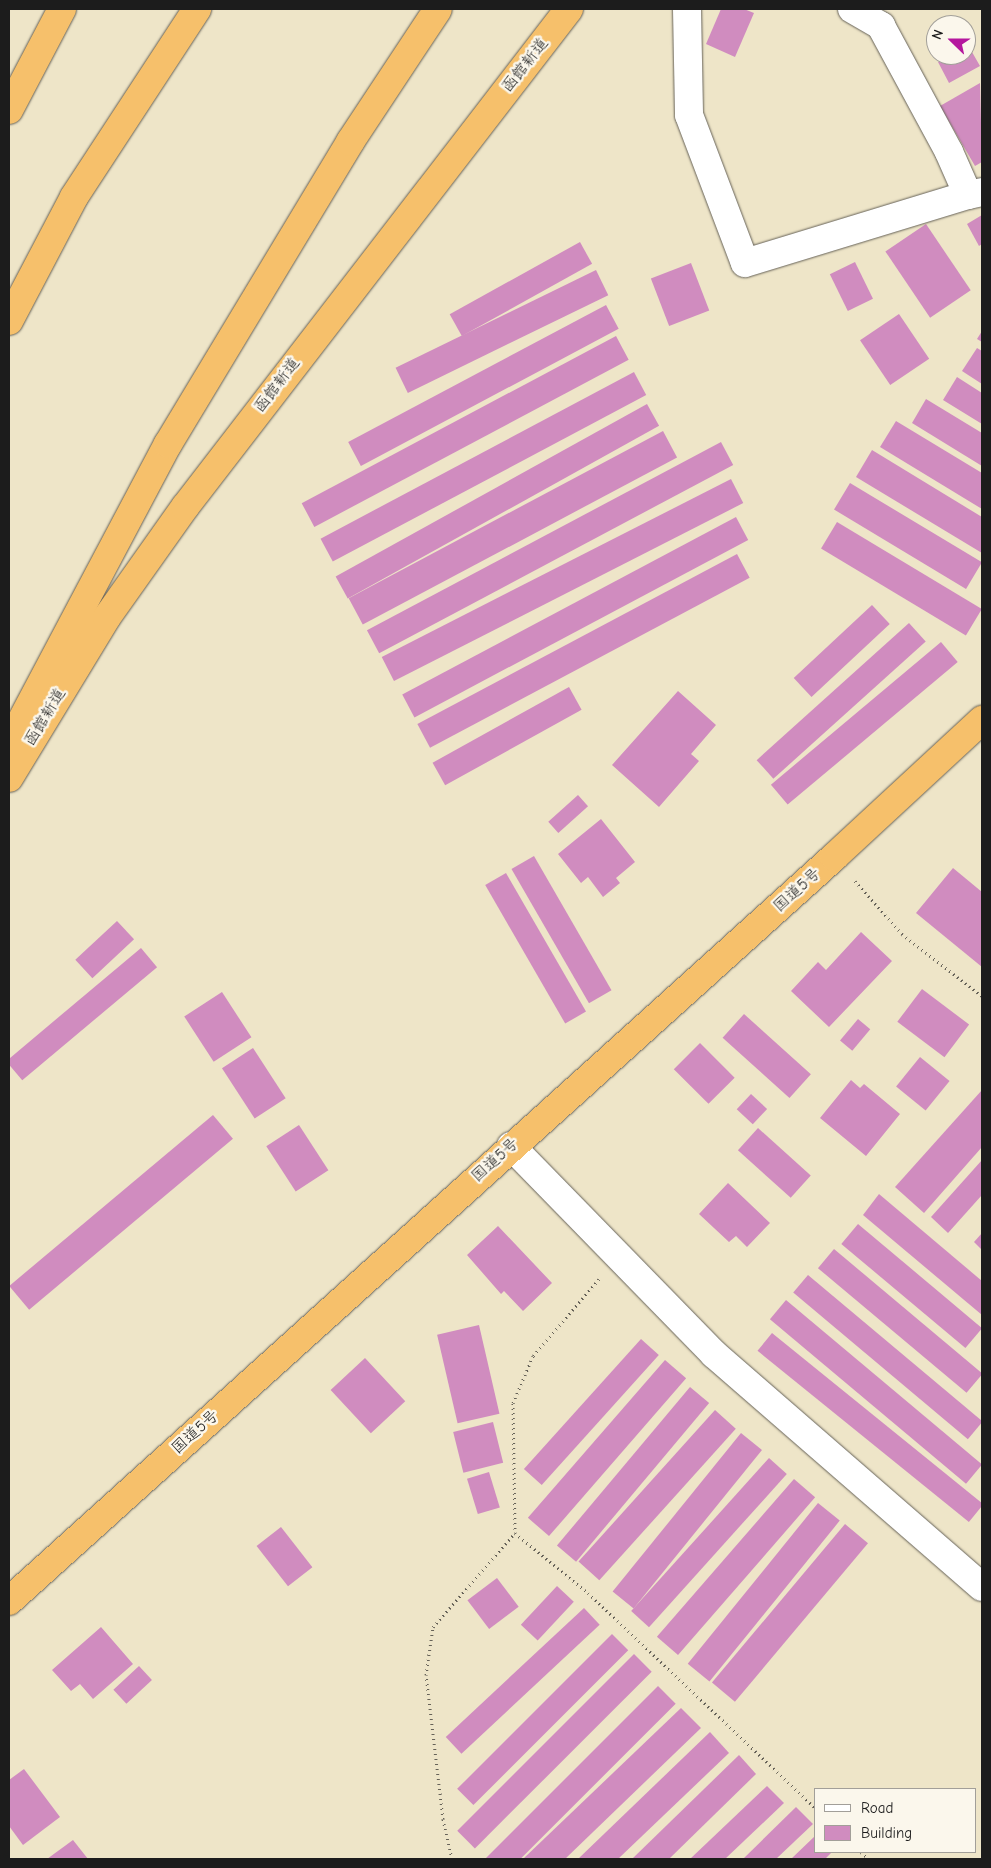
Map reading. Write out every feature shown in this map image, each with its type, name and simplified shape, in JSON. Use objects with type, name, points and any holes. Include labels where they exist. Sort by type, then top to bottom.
[{"type":"highway","points":[[9,110],[62,9]]},
{"type":"highway","points":[[9,321],[74,197],[197,9]]},
{"type":"highway","points":[[9,744],[168,444],[345,150],[438,9]]},
{"type":"highway","name":"函館新道","points":[[9,778],[107,617],[186,507],[569,9]]},
{"type":"highway","name":"国道5号","points":[[9,1601],[511,1146],[834,858],[982,720]]},
{"type":"street","points":[[687,9],[689,115],[745,263],[975,194],[949,152],[886,17],[852,9]]},
{"type":"street","points":[[511,1146],[714,1354],[982,1587]]},
{"type":"path","points":[[834,858],[902,934],[982,996]]},
{"type":"path","points":[[452,1859],[443,1819],[426,1674],[433,1627],[515,1533],[513,1403],[533,1356],[619,1256]]},
{"type":"path","points":[[515,1533],[588,1593],[814,1807]]},
{"type":"building","points":[[721,9],[744,9],[754,13],[735,57],[706,44]]},
{"type":"building","points":[[976,59],[980,66],[949,83],[940,65],[976,65]]},
{"type":"building","points":[[980,83],[982,162],[975,166],[940,106]]},
{"type":"building","points":[[982,215],[982,244],[979,246],[967,224]]},
{"type":"building","points":[[926,224],[971,290],[930,318],[885,251]]},
{"type":"building","points":[[580,242],[592,264],[462,336],[450,314]]},
{"type":"building","points":[[855,262],[873,299],[848,311],[830,274]]},
{"type":"building","points":[[691,263],[709,311],[669,326],[651,278]]},
{"type":"building","points":[[596,270],[608,295],[408,393],[396,368]]},
{"type":"building","points":[[606,305],[619,329],[361,466],[348,442]]},
{"type":"building","points":[[899,314],[929,359],[890,385],[860,340]]},
{"type":"building","points":[[982,331],[982,342],[977,339]]},
{"type":"building","points":[[616,336],[629,360],[314,527],[302,503]]},
{"type":"building","points":[[977,348],[982,351],[982,384],[962,371]]},
{"type":"building","points":[[634,372],[646,395],[333,562],[321,539]]},
{"type":"building","points":[[957,377],[982,393],[982,424],[943,400]]},
{"type":"building","points":[[926,399],[982,433],[982,466],[912,423]]},
{"type":"building","points":[[647,404],[659,426],[348,598],[336,577]]},
{"type":"building","points":[[896,421],[982,473],[982,509],[880,447]]},
{"type":"building","points":[[663,431],[677,457],[363,625],[349,598]]},
{"type":"building","points":[[721,442],[733,465],[379,653],[367,630]]},
{"type":"building","points":[[872,450],[982,517],[982,553],[856,477]]},
{"type":"building","points":[[731,479],[743,503],[394,681],[382,657]]},
{"type":"building","points":[[850,483],[982,562],[966,589],[834,510]]},
{"type":"building","points":[[736,517],[748,540],[414,717],[402,694]]},
{"type":"building","points":[[837,522],[982,609],[966,636],[821,549]]},
{"type":"building","points":[[737,554],[750,578],[430,748],[417,724]]},
{"type":"building","points":[[872,605],[890,624],[811,697],[794,678]]},
{"type":"building","points":[[909,623],[926,642],[773,779],[757,760]]},
{"type":"building","points":[[941,642],[958,662],[788,805],[771,785]]},
{"type":"building","points":[[569,687],[582,710],[445,785],[433,763]]},
{"type":"building","points":[[678,691],[716,725],[691,754],[699,761],[659,807],[612,765]]},
{"type":"building","points":[[578,795],[588,806],[558,833],[548,822]]},
{"type":"building","points":[[601,819],[635,862],[616,878],[620,883],[603,897],[588,877],[581,883],[558,854]]},
{"type":"building","points":[[534,856],[612,990],[589,1003],[511,869]]},
{"type":"building","points":[[953,868],[982,892],[982,967],[916,913]]},
{"type":"building","points":[[506,873],[586,1012],[565,1024],[485,885]]},
{"type":"building","points":[[117,921],[134,939],[92,978],[75,960]]},
{"type":"building","points":[[861,932],[892,961],[829,1027],[791,991],[818,962],[826,970]]},
{"type":"building","points":[[141,948],[157,967],[22,1080],[9,1064],[9,1059]]},
{"type":"building","points":[[922,989],[969,1025],[944,1057],[897,1022]]},
{"type":"building","points":[[222,992],[251,1037],[214,1062],[184,1017]]},
{"type":"building","points":[[744,1014],[811,1074],[789,1098],[723,1038]]},
{"type":"building","points":[[858,1019],[870,1029],[852,1051],[840,1040]]},
{"type":"building","points":[[700,1043],[735,1078],[708,1104],[674,1069]]},
{"type":"building","points":[[253,1048],[286,1098],[255,1118],[222,1068]]},
{"type":"building","points":[[920,1057],[950,1081],[926,1110],[896,1087]]},
{"type":"building","points":[[851,1080],[860,1088],[864,1084],[900,1114],[866,1156],[820,1118]]},
{"type":"building","points":[[982,1090],[982,1147],[924,1213],[895,1187]]},
{"type":"building","points":[[751,1094],[767,1109],[753,1124],[737,1109]]},
{"type":"building","points":[[213,1115],[233,1139],[29,1310],[9,1286]]},
{"type":"building","points":[[299,1125],[328,1170],[296,1192],[266,1146]]},
{"type":"building","points":[[758,1128],[811,1176],[791,1198],[738,1150]]},
{"type":"building","points":[[982,1160],[982,1195],[948,1233],[931,1217]]},
{"type":"building","points":[[728,1183],[770,1223],[747,1247],[736,1236],[729,1242],[699,1214]]},
{"type":"building","points":[[879,1194],[982,1281],[982,1315],[863,1215]]},
{"type":"building","points":[[858,1224],[982,1328],[965,1348],[841,1244]]},
{"type":"building","points":[[498,1226],[552,1283],[523,1311],[504,1291],[501,1294],[467,1255]]},
{"type":"building","points":[[982,1233],[982,1250],[974,1242]]},
{"type":"building","points":[[834,1249],[982,1373],[967,1393],[818,1268]]},
{"type":"building","points":[[808,1275],[982,1421],[968,1439],[793,1293]]},
{"type":"building","points":[[786,1300],[982,1464],[966,1484],[770,1319]]},
{"type":"building","points":[[479,1325],[499,1414],[458,1423],[437,1335]]},
{"type":"building","points":[[772,1333],[982,1503],[982,1506],[969,1522],[758,1351]]},
{"type":"building","points":[[641,1339],[659,1355],[542,1485],[524,1469]]},
{"type":"building","points":[[365,1358],[405,1401],[371,1433],[331,1390]]},
{"type":"building","points":[[665,1360],[686,1378],[549,1536],[528,1518]]},
{"type":"building","points":[[690,1387],[709,1403],[576,1562],[557,1546]]},
{"type":"building","points":[[715,1410],[736,1429],[599,1580],[578,1562]]},
{"type":"building","points":[[493,1422],[503,1463],[463,1473],[453,1432]]},
{"type":"building","points":[[741,1433],[762,1450],[634,1609],[613,1592]]},
{"type":"building","points":[[769,1458],[787,1474],[649,1627],[631,1611]]},
{"type":"building","points":[[489,1472],[500,1507],[478,1514],[467,1479]]},
{"type":"building","points":[[794,1479],[815,1497],[678,1655],[657,1637]]},
{"type":"building","points":[[818,1503],[840,1521],[709,1681],[688,1664]]},
{"type":"building","points":[[845,1524],[868,1543],[735,1702],[712,1683]]},
{"type":"building","points":[[281,1527],[312,1567],[288,1586],[257,1546]]},
{"type":"building","points":[[497,1578],[519,1607],[489,1629],[467,1600]]},
{"type":"building","points":[[557,1586],[574,1602],[538,1640],[521,1625]]},
{"type":"building","points":[[584,1608],[600,1625],[461,1754],[446,1737]]},
{"type":"building","points":[[101,1627],[133,1664],[93,1699],[80,1684],[71,1691],[52,1670]]},
{"type":"building","points":[[612,1634],[628,1650],[473,1805],[457,1789]]},
{"type":"building","points":[[634,1654],[652,1672],[475,1848],[457,1831]]},
{"type":"building","points":[[139,1666],[152,1680],[126,1704],[113,1690]]},
{"type":"building","points":[[658,1686],[676,1704],[520,1859],[485,1859]]},
{"type":"building","points":[[681,1708],[701,1728],[565,1859],[523,1859]]},
{"type":"building","points":[[710,1732],[729,1753],[618,1859],[578,1859]]},
{"type":"building","points":[[739,1755],[756,1774],[669,1859],[632,1859]]},
{"type":"building","points":[[24,1769],[60,1817],[23,1845],[9,1826],[9,1780]]},
{"type":"building","points":[[767,1786],[784,1803],[725,1859],[690,1859]]},
{"type":"building","points":[[796,1807],[813,1824],[776,1859],[743,1859]]},
{"type":"building","points":[[814,1837],[814,1853],[831,1853],[825,1859],[791,1859]]},
{"type":"building","points":[[73,1840],[88,1859],[47,1859]]}]
